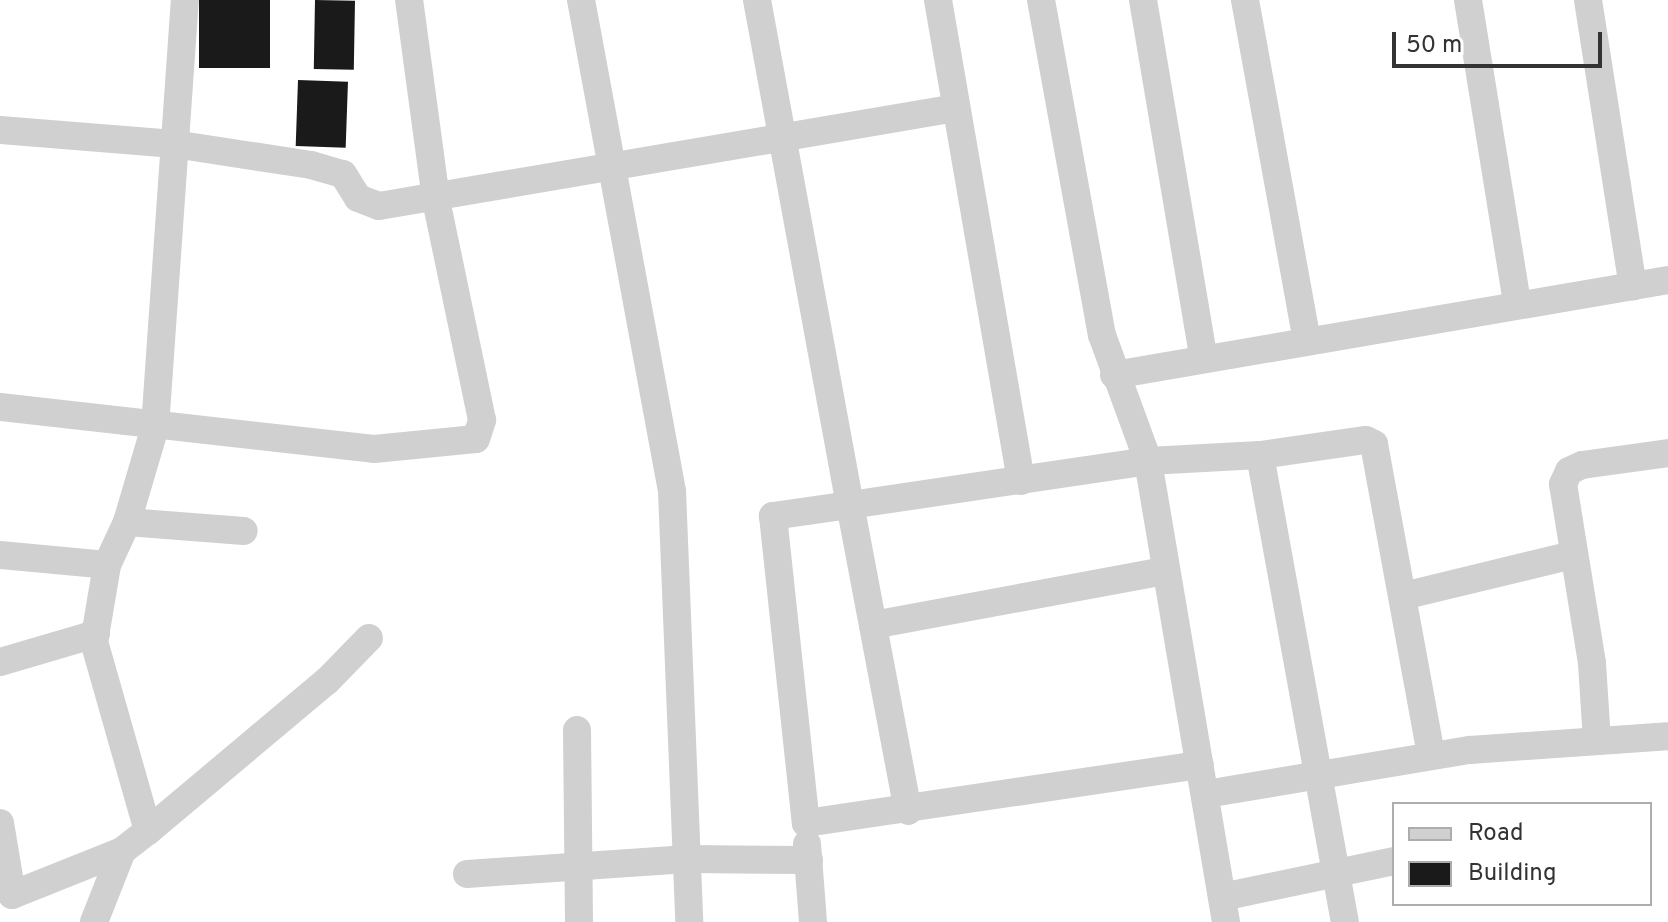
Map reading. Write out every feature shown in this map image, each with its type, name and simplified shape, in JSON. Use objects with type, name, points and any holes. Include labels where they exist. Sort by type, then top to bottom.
[{"type":"street","points":[[148,831],[96,634],[107,565],[127,522],[155,427],[185,0]]},
{"type":"street","points":[[0,407],[155,427],[374,449],[476,439],[482,420],[436,199],[409,0]]},
{"type":"street","points":[[581,0],[672,491],[689,922]]},
{"type":"street","points":[[757,0],[908,811]]},
{"type":"street","points":[[938,0],[1021,481]]},
{"type":"street","points":[[1041,0],[1114,375],[1148,461],[1224,909],[1335,873],[1392,861]]},
{"type":"street","points":[[1143,0],[1204,359]]},
{"type":"street","points":[[1245,0],[1307,341]]},
{"type":"street","points":[[1468,0],[1517,303]]},
{"type":"street","points":[[1588,0],[1633,286]]},
{"type":"street","points":[[0,130],[174,144],[332,170],[343,174],[367,203],[436,199],[610,166],[956,108]]},
{"type":"street","points":[[1114,375],[1517,303],[1668,280]]},
{"type":"street","points":[[813,922],[806,823],[773,516],[1148,461],[1260,455],[1366,440],[1374,444],[1431,755]]},
{"type":"street","points":[[1597,741],[1592,663],[1562,494],[1569,471],[1668,453]]},
{"type":"street","points":[[1260,455],[1345,922]]},
{"type":"street","points":[[127,522],[244,531]]},
{"type":"street","points":[[0,555],[107,565]]},
{"type":"street","points":[[1403,596],[1573,555]]},
{"type":"street","points":[[873,625],[1165,571]]},
{"type":"street","points":[[0,662],[96,634]]},
{"type":"street","points":[[0,823],[12,895],[122,851],[327,681],[369,638]]},
{"type":"street","points":[[577,730],[575,867],[579,922]]},
{"type":"street","points":[[1206,794],[1431,755],[1668,736]]},
{"type":"street","points":[[806,823],[908,811],[1200,765]]},
{"type":"street","points":[[94,922],[122,851]]},
{"type":"street","points":[[467,874],[687,859],[809,860]]},
{"type":"building","points":[[199,0],[270,0],[270,68],[199,68]]},
{"type":"building","points":[[315,0],[355,1],[354,70],[314,69]]},
{"type":"building","points":[[298,80],[348,82],[346,148],[296,146]]}]
